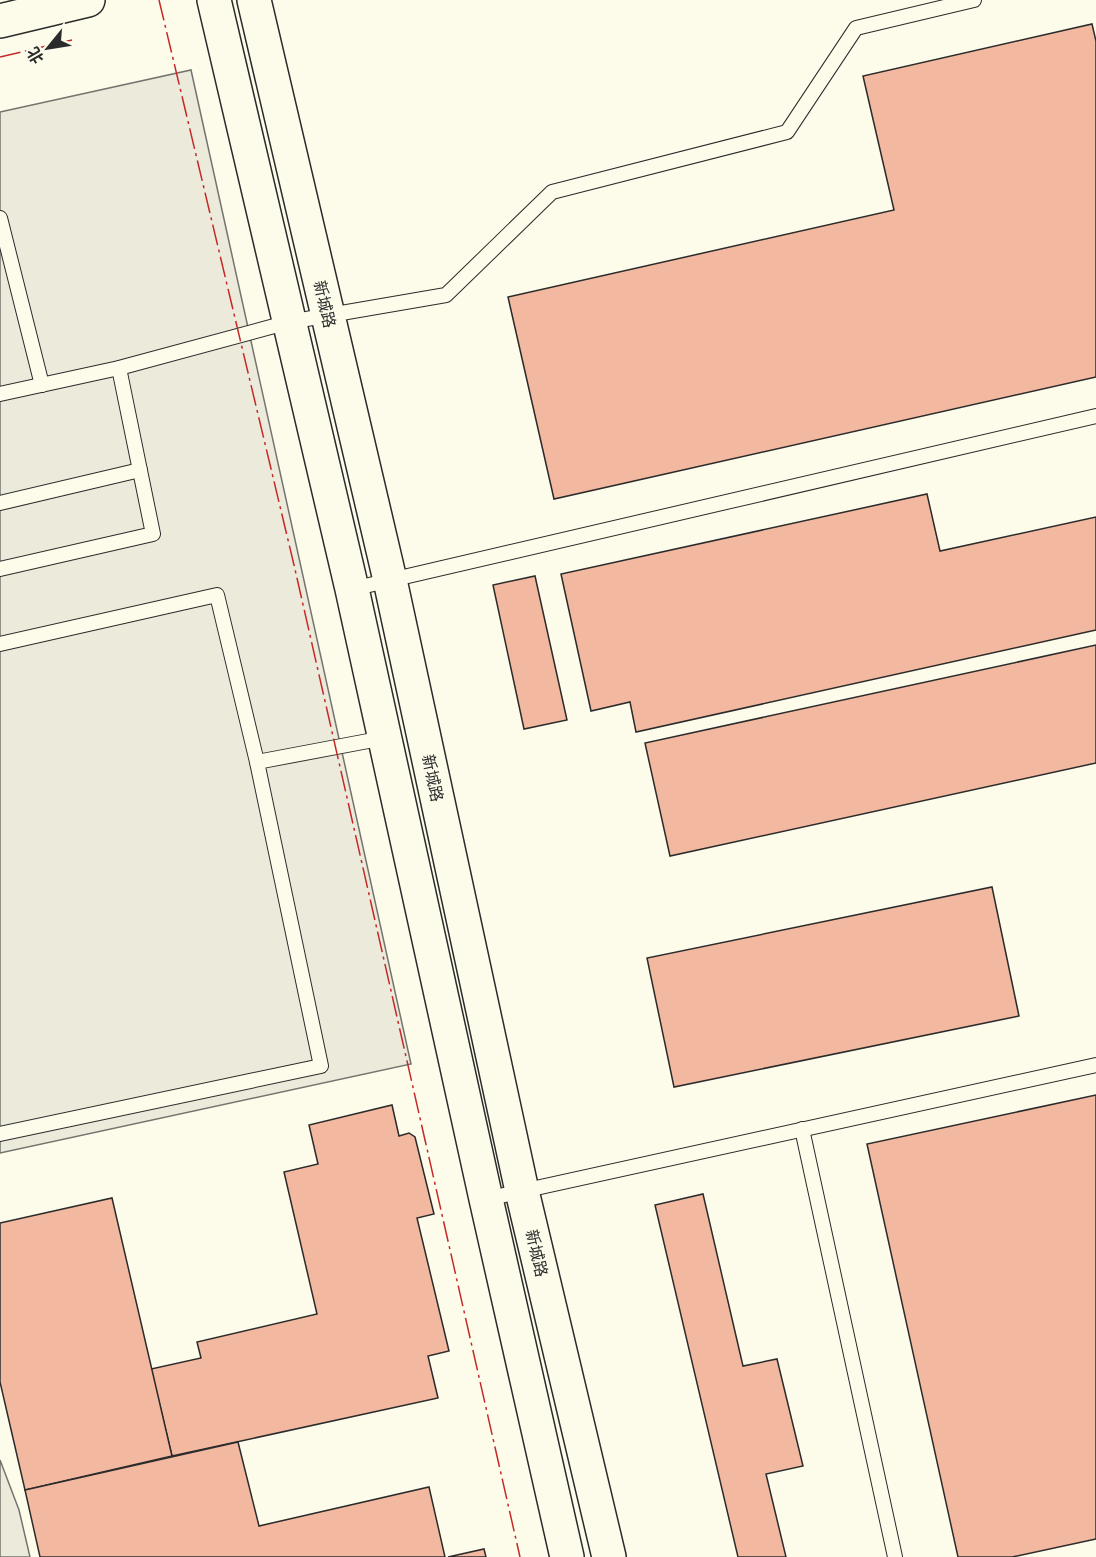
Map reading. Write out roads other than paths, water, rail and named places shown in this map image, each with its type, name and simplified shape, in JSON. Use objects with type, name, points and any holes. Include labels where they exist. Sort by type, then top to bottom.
[{"type":"street","points":[[0,21],[88,0]]},
{"type":"street","points":[[214,0],[352,589],[567,1557]]},
{"type":"street","name":"新城路","points":[[254,0],[390,580],[522,1191],[609,1557]]},
{"type":"lane","points":[[0,394],[119,368],[289,322],[446,295],[552,192],[787,132],[856,28],[974,0]]},
{"type":"lane","points":[[0,218],[5,257],[42,385]]},
{"type":"lane","points":[[0,569],[153,534],[119,368]]},
{"type":"lane","points":[[352,589],[1096,416]]},
{"type":"lane","points":[[0,503],[140,470]]},
{"type":"lane","points":[[0,644],[217,595],[257,762],[321,1066],[0,1134]]},
{"type":"lane","points":[[257,762],[384,738]]},
{"type":"lane","points":[[486,1199],[1096,1065]]},
{"type":"lane","points":[[802,1129],[895,1557]]}]
